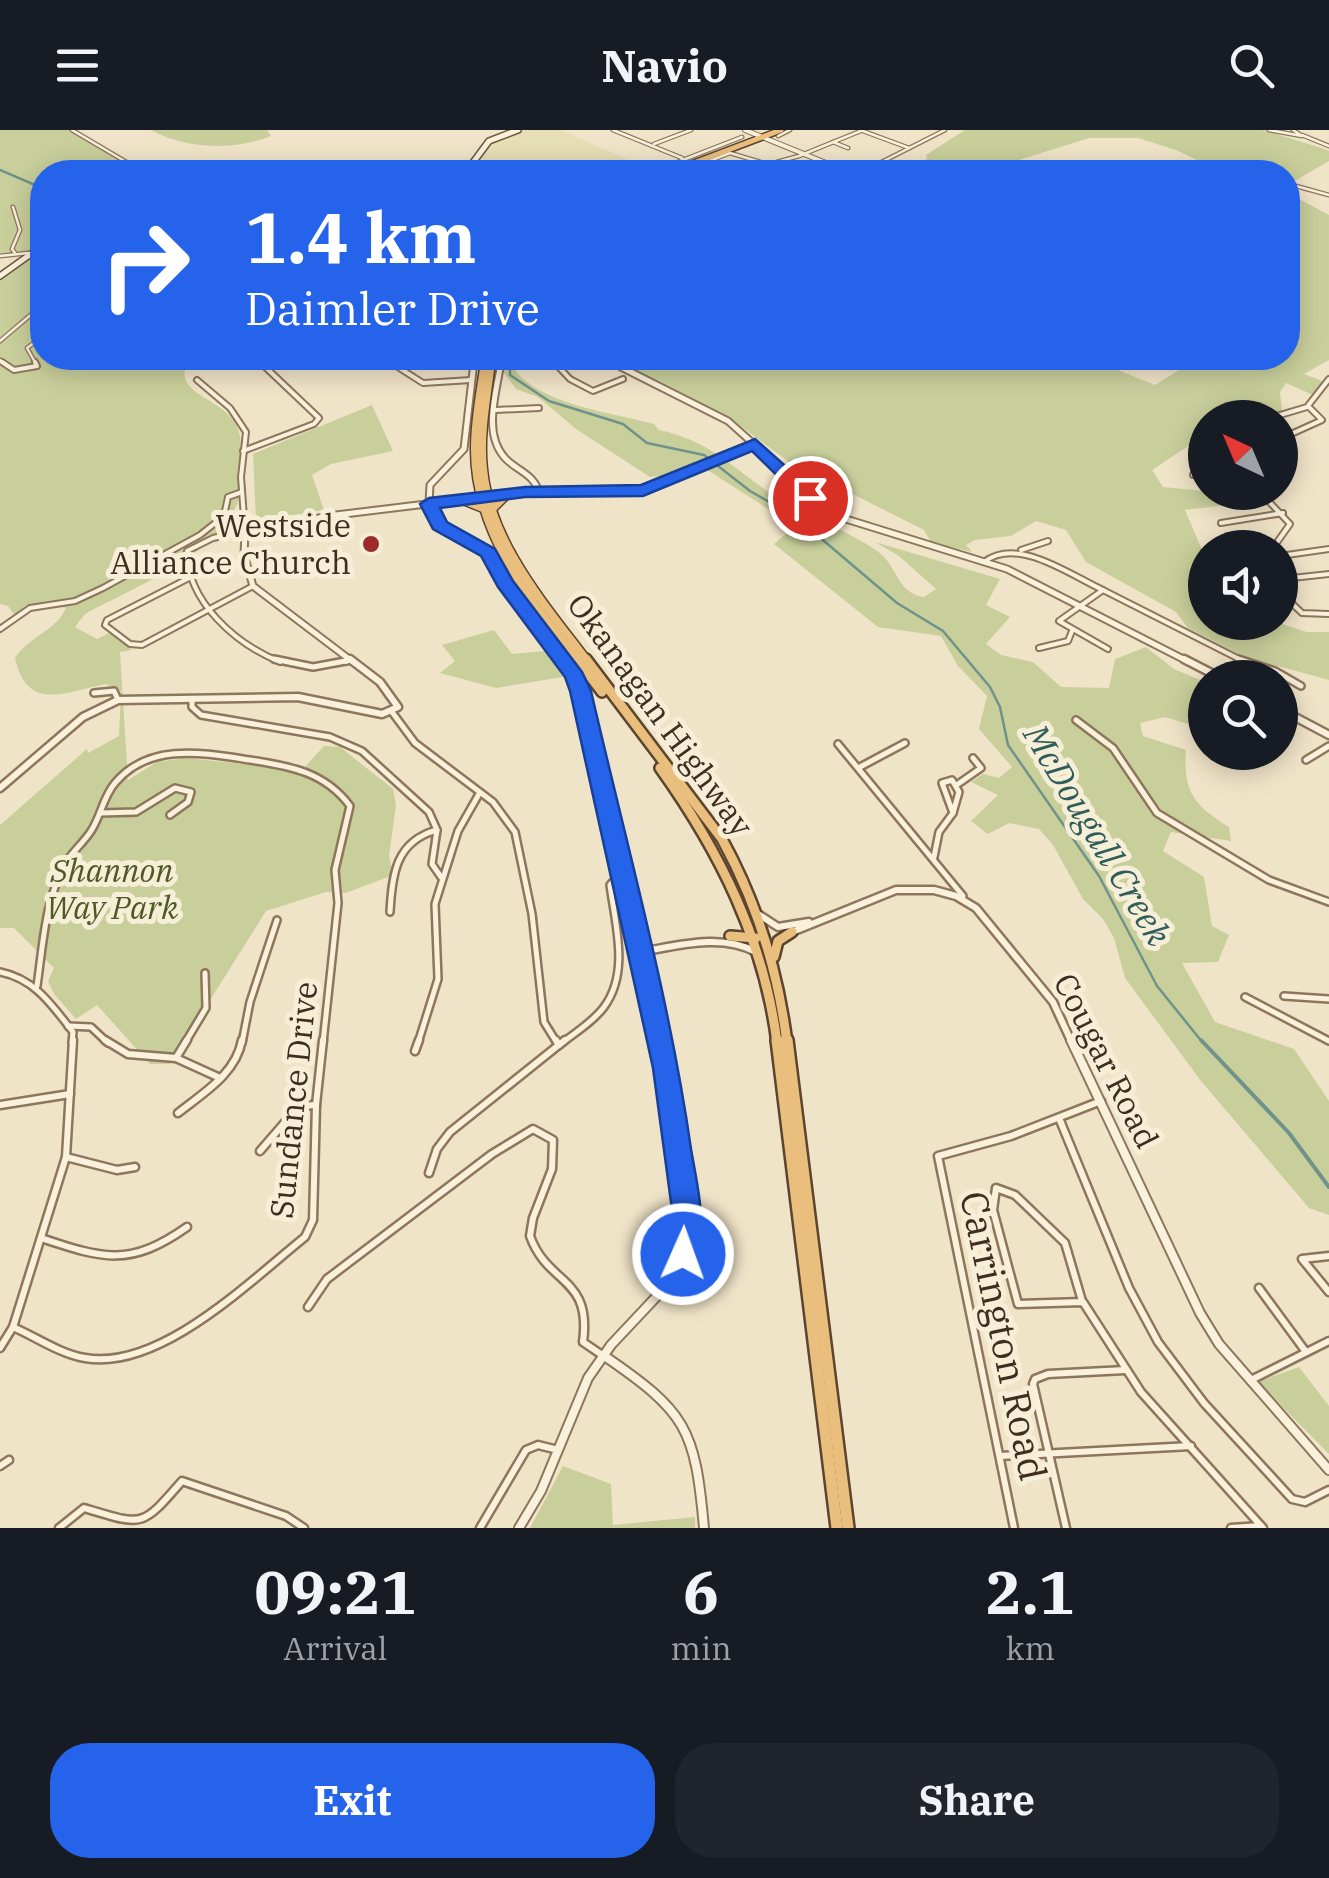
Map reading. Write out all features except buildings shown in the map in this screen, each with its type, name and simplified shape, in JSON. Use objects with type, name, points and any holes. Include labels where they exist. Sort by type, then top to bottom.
[{"type":"highway","points":[[697,160],[763,135]]},
{"type":"highway","name":"Okanagan Highway","points":[[487,370],[481,453],[483,492],[498,543],[528,594],[688,806],[760,936]]},
{"type":"highway","points":[[463,500],[483,492],[507,494]]},
{"type":"highway","points":[[463,500],[488,510],[507,494]]},
{"type":"highway","name":"Okanagan Highway","points":[[488,510],[532,588],[722,839],[758,914],[837,1528]]},
{"type":"highway","points":[[730,936],[740,928],[741,904]]},
{"type":"highway","points":[[730,936],[792,932]]},
{"type":"highway","points":[[792,932],[775,946],[776,974],[848,1528]]},
{"type":"highway","points":[[760,936],[776,974]]},
{"type":"main road","points":[[475,160],[489,141],[518,130]]},
{"type":"main road","points":[[0,276],[30,256]]},
{"type":"street","points":[[72,130],[124,160]]},
{"type":"street","points":[[614,130],[685,159],[790,130]]},
{"type":"street","points":[[651,145],[692,130]]},
{"type":"street","points":[[745,130],[819,160]]},
{"type":"street","points":[[776,160],[862,130],[910,149]]},
{"type":"street","points":[[887,160],[945,130]]},
{"type":"street","points":[[1269,130],[1302,135]]},
{"type":"street","points":[[1294,130],[1329,146]]},
{"type":"street","points":[[833,142],[848,148]]},
{"type":"street","points":[[712,160],[730,153],[754,160]]},
{"type":"street","points":[[1300,187],[1329,195]]},
{"type":"street","points":[[13,207],[20,230],[12,249],[16,252]]},
{"type":"street","points":[[0,256],[30,250]]},
{"type":"street","points":[[0,342],[30,315]]},
{"type":"street","points":[[0,360],[14,370],[30,367]]},
{"type":"street","points":[[243,450],[314,424],[319,418],[269,370]]},
{"type":"street","points":[[404,370],[424,382],[471,380]]},
{"type":"street","points":[[472,370],[464,449],[434,478],[428,492],[429,504],[440,525],[488,552],[504,582],[575,676],[666,1068],[687,1217],[683,1254],[672,1278],[603,1355],[588,1378],[541,1491],[519,1528]]},
{"type":"street","points":[[500,370],[494,442],[503,457],[533,477],[539,492]]},
{"type":"street","points":[[565,370],[570,379],[594,391],[623,378]]},
{"type":"street","points":[[628,370],[728,421],[832,515],[1036,582],[1188,661]]},
{"type":"street","points":[[0,788],[83,717],[118,700],[298,697],[361,713],[392,712],[398,707],[390,691],[253,586],[244,556],[242,492],[246,432],[217,395],[196,380]]},
{"type":"street","points":[[1298,409],[1307,406],[1329,380]]},
{"type":"street","points":[[1298,431],[1322,420],[1316,410],[1307,406]]},
{"type":"street","points":[[496,410],[540,408]]},
{"type":"street","points":[[507,494],[643,491],[755,444]]},
{"type":"street","points":[[0,629],[30,608],[75,601],[200,535],[224,516],[228,497],[242,492]]},
{"type":"street","points":[[428,492],[442,502]]},
{"type":"street","points":[[351,660],[326,668],[287,664],[271,658],[198,600],[187,552],[245,532],[463,500]]},
{"type":"street","points":[[1280,510],[1289,530]]},
{"type":"street","points":[[1221,523],[1283,513]]},
{"type":"street","points":[[984,562],[995,552],[1018,551],[1048,541]]},
{"type":"street","points":[[1298,553],[1329,549]]},
{"type":"street","points":[[1018,551],[1300,686]]},
{"type":"street","points":[[1298,577],[1329,574]]},
{"type":"street","points":[[191,577],[106,620],[105,625],[130,644],[142,645],[253,586]]},
{"type":"street","points":[[1103,590],[1060,621],[1108,649]]},
{"type":"street","points":[[1298,609],[1302,613],[1329,614]]},
{"type":"street","points":[[1039,648],[1068,641],[1072,631]]},
{"type":"street","points":[[94,693],[114,691],[118,700]]},
{"type":"street","points":[[192,699],[192,708],[201,715],[346,741],[414,794],[438,830],[432,864],[441,876]]},
{"type":"street","points":[[392,712],[408,737],[507,818],[516,833],[544,1022],[559,1045]]},
{"type":"street","points":[[1298,719],[1329,735]]},
{"type":"street","points":[[1076,720],[1096,730],[1124,760],[1148,806],[1293,892],[1329,902]]},
{"type":"street","points":[[858,768],[906,743]]},
{"type":"street","name":"Cougar Road","points":[[838,744],[1053,1002],[1200,1314],[1250,1381],[1329,1470]]},
{"type":"street","points":[[1306,760],[1329,746]]},
{"type":"street","name":"Sundance Drive","points":[[13,1327],[86,1358],[119,1361],[151,1350],[181,1332],[306,1237],[314,1220],[316,1105],[338,903],[335,870],[351,816],[350,806],[338,789],[292,765],[193,752],[164,754],[143,763],[114,784],[100,813]]},
{"type":"street","points":[[934,857],[939,832],[953,813],[958,784],[981,768],[973,758]]},
{"type":"street","points":[[953,813],[942,783],[952,780],[958,784]]},
{"type":"street","points":[[36,986],[50,914],[66,862],[100,813],[144,809],[164,790],[175,786],[191,792],[188,802],[170,815]]},
{"type":"street","points":[[416,1051],[430,1014],[439,968],[433,916],[441,876],[467,806],[479,794]]},
{"type":"street","points":[[390,912],[394,875],[408,840],[438,830]]},
{"type":"street","points":[[429,1173],[436,1149],[450,1132],[603,1010],[617,989],[621,970],[610,885],[622,872]]},
{"type":"street","points":[[792,932],[877,893],[899,888],[963,896]]},
{"type":"street","points":[[758,914],[772,925],[786,927],[829,916]]},
{"type":"street","points":[[178,1113],[221,1078],[240,1052],[277,920]]},
{"type":"street","points":[[690,945],[730,936]]},
{"type":"street","points":[[640,952],[738,942],[754,950],[763,961]]},
{"type":"street","points":[[0,972],[16,974],[36,986],[73,1032],[66,1156],[13,1327],[0,1348]]},
{"type":"street","points":[[176,1058],[206,1008],[205,973]]},
{"type":"street","points":[[1284,996],[1329,999]]},
{"type":"street","points":[[1245,997],[1329,1041]]},
{"type":"street","points":[[68,1026],[84,1024],[95,1028],[115,1048],[134,1056],[176,1058],[221,1078]]},
{"type":"street","points":[[0,1105],[70,1094]]},
{"type":"street","points":[[1102,1101],[1059,1117],[1156,1340],[1180,1374],[1292,1499],[1305,1502],[1329,1490]]},
{"type":"street","points":[[260,1151],[299,1106],[316,1105]]},
{"type":"street","name":"Carrington Road","points":[[1014,1528],[938,1156],[1010,1136],[1059,1117]]},
{"type":"street","points":[[308,1307],[327,1280],[492,1154],[533,1129],[552,1140],[555,1152],[549,1186],[530,1226],[530,1236],[544,1260],[582,1301],[586,1314],[584,1342],[665,1397],[682,1416],[691,1434],[700,1472],[704,1528]]},
{"type":"street","points":[[66,1156],[117,1170],[135,1167]]},
{"type":"street","points":[[1082,1301],[1065,1242],[1015,1195],[996,1188],[994,1210],[1018,1304],[1083,1302],[1125,1370],[1262,1527]]},
{"type":"street","points":[[40,1238],[94,1255],[128,1260],[158,1249],[187,1227]]},
{"type":"street","points":[[1329,1256],[1302,1260],[1329,1292]]},
{"type":"street","points":[[1259,1288],[1306,1352]]},
{"type":"street","points":[[1250,1381],[1329,1342]]},
{"type":"street","points":[[1066,1528],[1032,1384],[1040,1375],[1125,1370]]},
{"type":"street","points":[[480,1528],[526,1450],[538,1445],[558,1450]]},
{"type":"street","points":[[1000,1456],[1191,1446]]},
{"type":"street","points":[[0,1466],[9,1460]]},
{"type":"street","points":[[58,1528],[84,1508],[130,1522],[151,1518],[182,1480],[286,1516],[304,1528]]},
{"type":"street","points":[[1231,1528],[1262,1527]]},
{"type":"shaded area","points":[[523,130],[560,130],[629,160],[480,160],[494,141]]},
{"type":"green space","points":[[0,130],[71,130],[118,160],[30,160],[30,257],[0,253]]},
{"type":"green space","points":[[151,130],[267,130],[271,136],[242,144],[210,146],[179,141]]},
{"type":"green space","points":[[965,130],[1263,130],[1329,151],[1329,161],[1300,178],[1300,160],[1197,160],[1138,138],[1089,138],[1019,160],[925,160],[926,155]]},
{"type":"green space","points":[[1300,199],[1329,215],[1329,360],[1304,374],[1325,382],[1313,395],[1286,383],[1280,392],[1281,400],[1188,400],[1188,446],[1152,470],[1163,487],[1188,489],[1185,510],[1194,530],[1188,530],[1188,628],[1176,612],[1086,562],[1066,530],[1036,521],[1011,536],[975,540],[966,545],[972,552],[931,542],[924,530],[789,462],[728,417],[658,380],[651,384],[625,370],[1118,370],[1155,385],[1179,370],[1300,370]]},
{"type":"green space","name":"Shannon Way Park","points":[[30,258],[30,370],[185,370],[186,381],[226,412],[240,436],[238,502],[226,524],[183,561],[85,614],[75,627],[97,639],[109,633],[132,650],[120,652],[128,780],[157,762],[186,758],[302,770],[324,746],[340,747],[393,789],[396,805],[389,856],[393,875],[346,893],[326,892],[266,911],[170,1064],[150,1064],[97,1005],[76,1019],[48,981],[54,968],[14,928],[0,928],[0,825],[87,749],[88,753],[119,736],[121,691],[106,684],[64,694],[39,693],[29,687],[15,658],[56,623],[66,608],[44,603],[25,606],[15,616],[8,606],[0,604],[0,278]]},
{"type":"green space","points":[[504,370],[515,370],[548,395],[654,424],[659,430],[707,448],[786,503],[877,551],[902,584],[915,594],[924,597],[936,589],[899,556],[875,542],[1000,579],[986,605],[1010,617],[986,644],[1001,655],[1033,662],[1061,687],[1109,688],[1115,659],[1146,647],[1188,675],[1188,724],[1165,717],[1140,723],[1143,736],[1186,750],[1187,777],[1193,796],[1229,827],[1231,841],[1171,832],[1163,851],[1204,877],[1212,926],[1229,935],[1218,962],[1182,963],[1215,1022],[1294,1049],[1329,1101],[1329,1215],[1309,1208],[1201,1081],[1125,978],[1114,938],[1103,919],[1083,899],[1053,845],[1039,829],[1009,823],[988,834],[971,821],[998,795],[971,782],[983,774],[999,778],[1012,767],[979,729],[987,696],[958,666],[941,636],[878,627],[774,544],[795,526],[698,464],[670,475],[650,477],[576,429],[538,397],[516,389]]},
{"type":"green space","points":[[372,405],[393,451],[331,464],[312,475],[324,510],[256,521],[253,454]]},
{"type":"green space","points":[[1298,629],[1329,632],[1329,680],[1298,672],[1298,660],[1245,657],[1212,640],[1298,640]]},
{"type":"green space","points":[[494,630],[512,654],[546,651],[563,677],[496,688],[440,673],[455,661],[442,645]]},
{"type":"green space","points":[[1299,1367],[1329,1406],[1329,1454],[1258,1382]]},
{"type":"green space","points":[[563,1466],[611,1484],[613,1525],[695,1517],[695,1528],[530,1528]]},
{"type":"waterway","name":"McDougall Creek","points":[[0,170],[30,183]]},
{"type":"waterway","name":"McDougall Creek","points":[[510,370],[510,375],[549,401],[623,424],[647,443],[704,455],[750,491],[797,518],[897,603],[943,631],[990,687],[1000,707],[1008,745],[1099,876],[1157,986],[1203,1043]]},
{"type":"waterway","name":"McDougall Creek","points":[[1201,1040],[1289,1133],[1329,1187]]},
{"type":"place","name":"Westside Alliance Church","points":[[371,544]]},
{"type":"route","points":[[683,1254],[687,1217],[666,1068],[575,676],[504,582],[488,552],[435,521],[429,504],[525,492],[643,491],[755,444],[810,498]]}]
